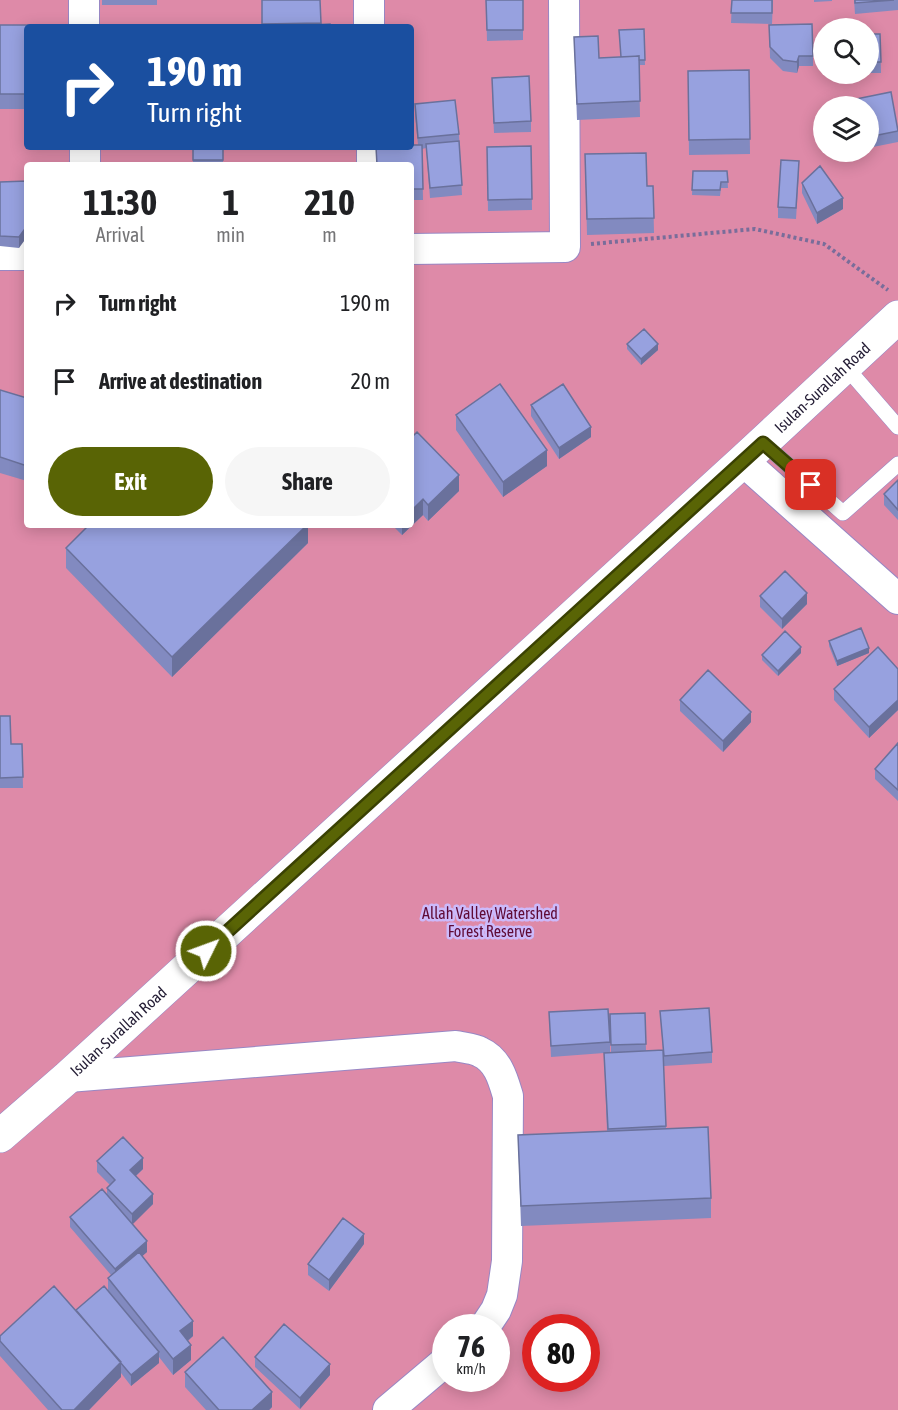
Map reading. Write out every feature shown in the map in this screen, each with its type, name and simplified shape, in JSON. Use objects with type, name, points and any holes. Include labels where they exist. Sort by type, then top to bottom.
[{"type":"highway","name":"Isulan-Surallah Road","points":[[0,1136],[68,1077],[753,452],[845,366],[893,304]]},
{"type":"street","points":[[84,0],[84,24]]},
{"type":"street","points":[[369,0],[369,24]]},
{"type":"street","points":[[414,249],[565,247],[564,0]]},
{"type":"street","points":[[0,255],[24,255]]},
{"type":"street","points":[[753,452],[898,599]]},
{"type":"street","points":[[68,1077],[456,1046],[479,1051],[490,1058],[502,1074],[508,1096],[507,1261],[502,1295],[493,1314]]},
{"type":"street","points":[[388,1410],[432,1373]]},
{"type":"lane","points":[[845,366],[898,427]]},
{"type":"lane","points":[[753,452],[843,513],[898,465]]},
{"type":"path","points":[[565,247],[755,229],[824,244],[893,304]]},
{"type":"green space","name":"Allah Valley Watershed Forest Reserve","points":[[0,0],[898,0],[898,1410],[0,1410]]},
{"type":"building","points":[[262,0],[320,0],[321,23],[262,24]]},
{"type":"building","points":[[486,0],[523,0],[523,30],[487,30]]},
{"type":"building","points":[[732,0],[772,0],[772,13],[731,13]]},
{"type":"building","points":[[855,0],[894,0],[855,3]]},
{"type":"building","points":[[812,24],[813,56],[799,56],[797,62],[783,60],[770,47],[769,25]]},
{"type":"building","points":[[0,25],[24,25],[24,94],[0,94]]},
{"type":"building","points":[[644,29],[645,60],[639,60],[639,56],[621,57],[619,30]]},
{"type":"building","points":[[879,34],[880,34],[881,62],[879,62]]},
{"type":"building","points":[[598,36],[599,58],[639,56],[640,101],[577,104],[574,37]]},
{"type":"building","points":[[749,70],[750,139],[689,140],[688,71]]},
{"type":"building","points":[[529,76],[531,121],[494,123],[492,78]]},
{"type":"building","points":[[891,92],[898,131],[879,135],[879,96],[871,96]]},
{"type":"building","points":[[455,100],[459,134],[418,138],[415,104]]},
{"type":"building","points":[[459,141],[462,185],[430,188],[426,144]]},
{"type":"building","points":[[414,145],[422,145],[423,189],[414,189],[414,162],[377,162],[376,150],[414,150]]},
{"type":"building","points":[[531,146],[532,199],[488,200],[487,147]]},
{"type":"building","points":[[193,150],[223,150],[223,160],[193,160]]},
{"type":"building","points":[[646,153],[647,186],[653,186],[654,218],[587,219],[585,154]]},
{"type":"building","points":[[781,160],[799,161],[796,208],[778,207]]},
{"type":"building","points":[[820,166],[843,198],[817,213],[802,183]]},
{"type":"building","points":[[693,171],[727,171],[728,182],[721,182],[720,190],[692,190]]},
{"type":"building","points":[[24,181],[24,230],[19,237],[0,236],[0,182]]},
{"type":"building","points":[[644,329],[658,344],[641,359],[627,344]]},
{"type":"building","points":[[500,384],[547,450],[503,482],[456,415]]},
{"type":"building","points":[[563,384],[591,427],[559,448],[531,405]]},
{"type":"building","points":[[0,390],[24,397],[24,465],[0,457]]},
{"type":"building","points":[[417,432],[459,475],[428,505],[423,499],[414,508],[414,435]]},
{"type":"building","points":[[898,480],[898,510],[884,494]]},
{"type":"building","points":[[86,528],[304,528],[172,657],[66,548]]},
{"type":"building","points":[[785,571],[807,593],[782,619],[760,596]]},
{"type":"building","points":[[861,628],[869,648],[837,661],[829,641]]},
{"type":"building","points":[[785,631],[801,647],[778,671],[762,655]]},
{"type":"building","points":[[878,647],[898,669],[898,700],[869,727],[834,689]]},
{"type":"building","points":[[708,670],[751,712],[723,741],[680,700]]},
{"type":"building","points":[[0,716],[10,716],[11,744],[22,744],[23,777],[0,778]]},
{"type":"building","points":[[898,743],[898,790],[875,769]]},
{"type":"building","points":[[709,1008],[712,1052],[664,1056],[660,1011]]},
{"type":"building","points":[[608,1009],[610,1042],[551,1046],[549,1012]]},
{"type":"building","points":[[645,1013],[646,1044],[611,1045],[610,1014]]},
{"type":"building","points":[[663,1050],[666,1126],[608,1129],[604,1053]]},
{"type":"building","points":[[708,1127],[711,1198],[521,1206],[518,1135]]},
{"type":"building","points":[[123,1137],[143,1158],[130,1170],[153,1194],[132,1214],[107,1188],[115,1180],[97,1161]]},
{"type":"building","points":[[102,1189],[147,1241],[115,1269],[70,1217]]},
{"type":"building","points":[[343,1218],[364,1234],[329,1280],[308,1264]]},
{"type":"building","points":[[139,1252],[193,1321],[180,1331],[191,1345],[173,1359],[108,1278]]},
{"type":"building","points":[[54,1286],[121,1362],[74,1410],[62,1410],[0,1341],[0,1336]]},
{"type":"building","points":[[104,1286],[159,1352],[131,1375],[76,1310]]},
{"type":"building","points":[[284,1324],[330,1364],[300,1398],[255,1357]]},
{"type":"building","points":[[223,1337],[272,1392],[252,1410],[219,1410],[185,1372]]},
{"type":"route","points":[[206,951],[763,443],[811,485]]}]
